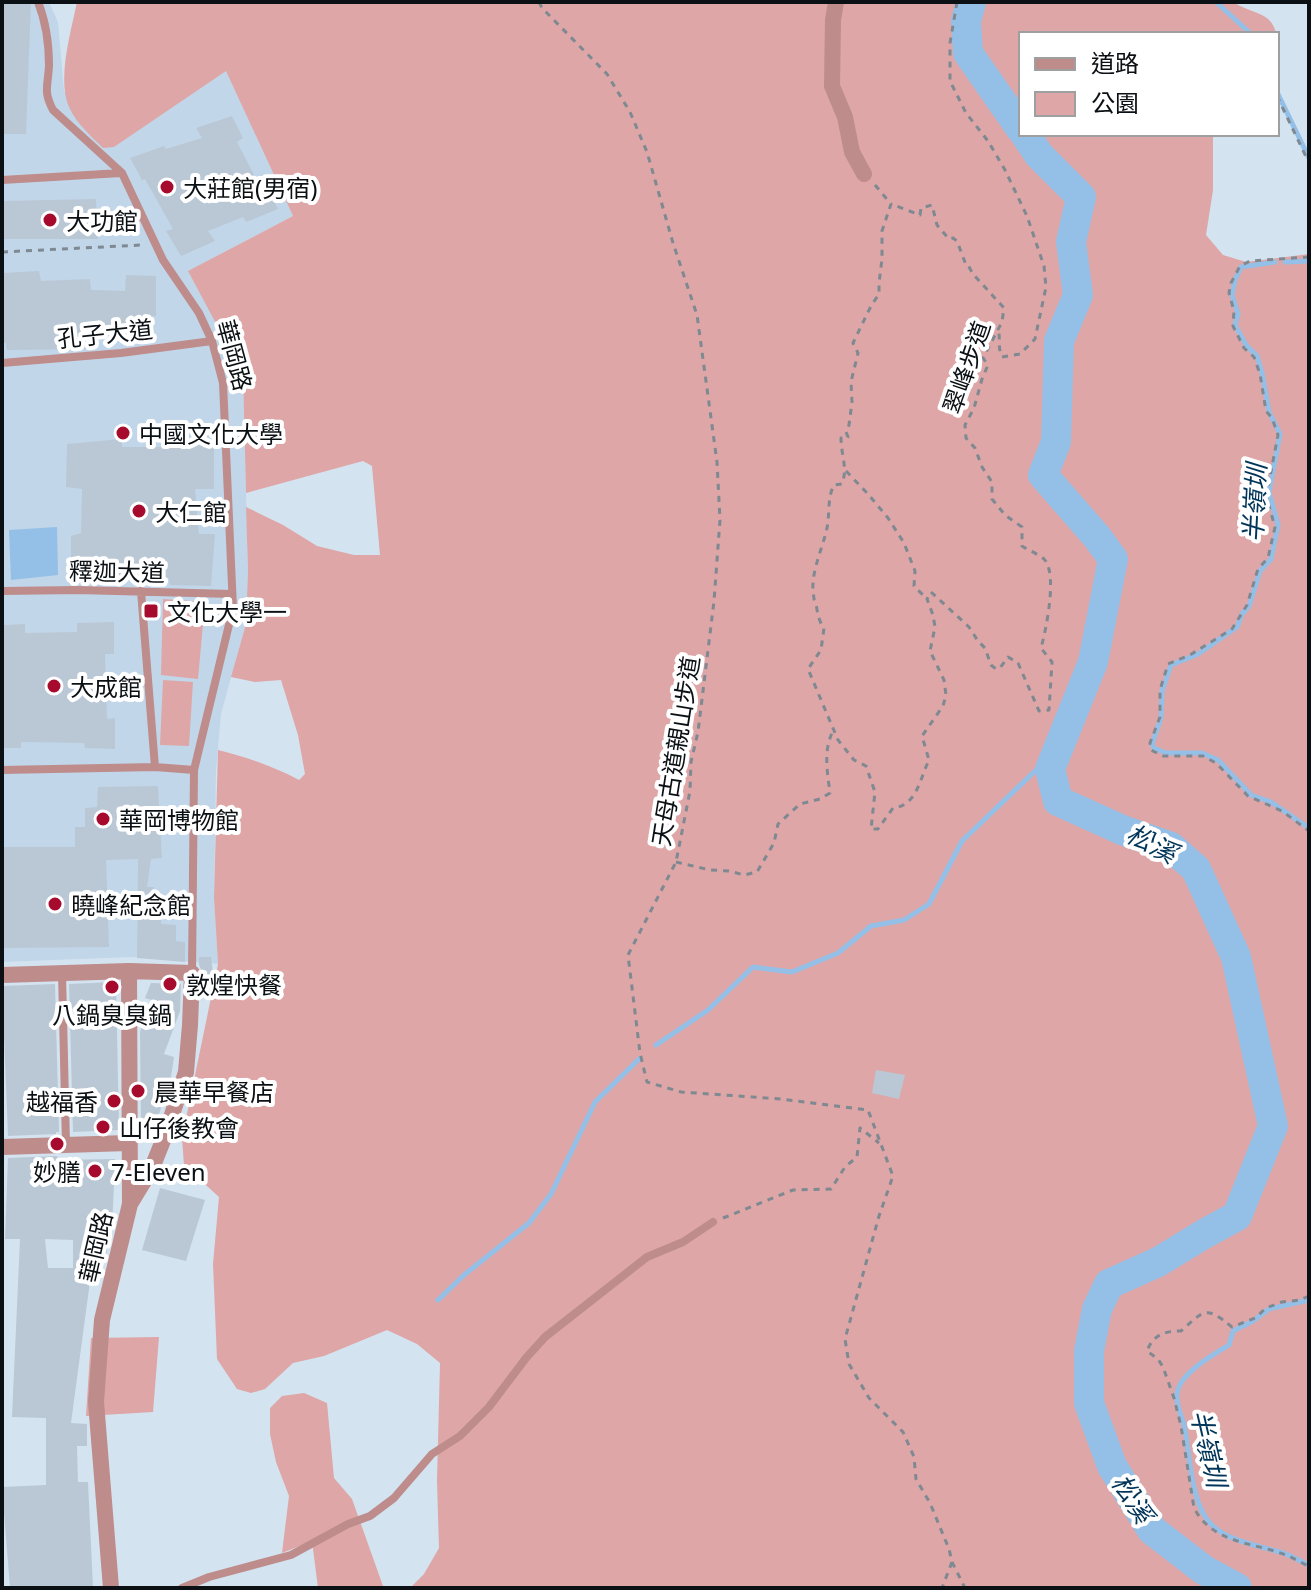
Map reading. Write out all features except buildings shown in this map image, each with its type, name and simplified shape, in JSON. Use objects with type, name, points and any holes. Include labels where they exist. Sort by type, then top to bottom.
[{"type":"street","points":[[836,2],[832,86],[845,117],[852,152],[864,174]]},
{"type":"street","points":[[129,971],[130,1204]]},
{"type":"street","points":[[2,975],[129,971],[192,973]]},
{"type":"street","name":"華岡路","points":[[111,1588],[96,1402],[102,1320],[130,1204],[152,1168],[186,1072],[192,973]]},
{"type":"street","points":[[2,1147],[128,1143]]},
{"type":"lane","name":"華岡路","points":[[38,2],[44,15],[47,40],[49,66],[46,96],[53,110],[122,173],[154,244],[199,313],[212,341],[223,383],[233,608],[194,770],[192,973]]},
{"type":"lane","points":[[2,180],[122,173]]},
{"type":"lane","name":"孔子大道","points":[[2,363],[121,353],[212,341]]},
{"type":"lane","name":"釋迦大道","points":[[2,591],[232,594]]},
{"type":"lane","points":[[141,591],[155,767]]},
{"type":"lane","points":[[2,770],[155,767],[194,770]]},
{"type":"lane","points":[[62,972],[66,1144]]},
{"type":"lane","points":[[182,1588],[209,1577],[291,1555],[348,1524],[370,1516],[394,1498],[432,1454],[460,1436],[489,1407],[545,1337],[647,1257],[683,1242],[713,1222]]},
{"type":"path","name":"天母古道親山步道","points":[[539,2],[607,74],[630,112],[647,152],[697,315],[717,462],[720,520],[705,681],[691,762],[690,791],[676,862],[628,955],[640,1053],[647,1082],[681,1092],[781,1099],[868,1110],[893,1176],[845,1339],[849,1364],[869,1398],[903,1432],[914,1457],[916,1479],[930,1503],[965,1588]]},
{"type":"path","points":[[957,2],[950,43],[950,81],[966,113],[1005,170],[1027,216],[1044,266],[1046,287],[1035,339],[1020,354],[1002,357],[998,346],[998,329]]},
{"type":"path","points":[[1279,100],[1309,163]]},
{"type":"path","points":[[846,471],[888,518],[904,543],[915,571],[914,586],[927,599],[933,615],[935,627],[930,651],[944,680],[946,695],[943,706],[922,736],[929,760],[915,796],[902,807],[893,808],[878,829],[871,829],[875,792],[866,766],[854,760],[838,740],[808,669],[821,650],[824,628],[818,619],[813,578],[828,525],[830,492],[834,485],[842,484],[846,471],[841,456],[841,438],[848,437],[851,382],[858,353],[853,343],[879,294],[882,231],[891,204],[864,174]]},
{"type":"path","name":"翠峰步道","points":[[891,204],[920,215],[921,208],[932,205],[937,225],[949,239],[957,241],[966,265],[1004,308],[1002,322],[983,358],[988,365],[965,425],[966,438],[975,448],[992,482],[992,499],[1005,515],[1022,527],[1022,546],[1046,560],[1050,572],[1048,626],[1041,648],[1052,662],[1049,710],[1039,711],[1018,663],[1008,657],[996,669],[969,627],[931,592],[927,599]]},
{"type":"path","points":[[2,252],[154,244]]},
{"type":"path","points":[[1309,257],[1250,261],[1240,266],[1231,283],[1229,293],[1234,311],[1233,326],[1244,348],[1254,357],[1266,411],[1278,435],[1267,499],[1275,527],[1273,543],[1268,558],[1258,569],[1247,605],[1232,629],[1190,655],[1168,664],[1160,690],[1160,717],[1150,743],[1151,750],[1163,756],[1203,756],[1216,763],[1248,796],[1282,811],[1309,831]]},
{"type":"path","points":[[676,862],[744,875],[757,872],[774,843],[778,824],[800,804],[830,793],[826,765],[828,740],[834,729]]},
{"type":"path","points":[[713,1222],[793,1190],[831,1189],[845,1167],[857,1157],[860,1128],[882,1145]]},
{"type":"path","points":[[1309,1296],[1266,1308],[1255,1318],[1232,1327],[1211,1312],[1202,1313],[1181,1331],[1161,1333],[1151,1341],[1147,1351],[1163,1367],[1174,1398],[1194,1508],[1199,1518],[1219,1535],[1288,1556],[1309,1566]]},
{"type":"path","points":[[942,1588],[952,1562]]},
{"type":"shaded area","name":"中國文化大學","points":[[2,2],[49,2],[58,22],[64,91],[114,147],[226,70],[293,216],[189,271],[243,373],[248,570],[246,624],[221,714],[216,771],[214,898],[218,964],[132,957],[2,962]]},
{"type":"green space","points":[[77,2],[1233,2],[1264,16],[1274,26],[1276,32],[1019,32],[1019,136],[1213,136],[1213,190],[1206,235],[1223,255],[1246,262],[1309,254],[1309,1588],[410,1588],[424,1574],[439,1548],[440,1363],[417,1344],[387,1330],[324,1356],[293,1363],[265,1389],[251,1393],[237,1389],[217,1359],[213,1264],[219,1197],[184,1165],[182,1138],[218,964],[214,898],[218,750],[259,762],[299,780],[305,774],[298,735],[281,680],[255,682],[231,677],[246,624],[246,507],[317,546],[354,555],[380,555],[372,466],[363,461],[246,493],[243,374],[188,271],[293,216],[226,71],[114,147],[103,148],[70,109],[64,85],[66,56]]},
{"type":"green space","points":[[163,599],[205,602],[198,679],[161,675]]},
{"type":"green space","points":[[163,680],[193,682],[189,746],[160,745]]},
{"type":"green space","points":[[159,1337],[153,1412],[86,1416],[91,1338]]},
{"type":"green space","points":[[304,1393],[327,1403],[334,1478],[352,1499],[385,1588],[318,1588],[312,1541],[282,1553],[289,1496],[276,1462],[270,1434],[270,1408],[282,1396]]},
{"type":"water","points":[[57,527],[58,575],[11,580],[9,530]]},
{"type":"waterway","name":"松溪","points":[[971,2],[966,21],[968,53],[1019,126]]},
{"type":"waterway","points":[[1216,2],[1249,32]]},
{"type":"waterway","points":[[1279,96],[1309,158]]},
{"type":"waterway","name":"松溪","points":[[1026,136],[1039,155],[1081,197],[1071,242],[1078,295],[1059,341],[1056,442],[1043,475],[1113,559],[1093,662],[1050,769],[1058,801],[1122,830],[1171,847],[1196,869],[1236,957],[1273,1126],[1237,1216],[1158,1262],[1109,1284],[1097,1309],[1089,1351],[1089,1403],[1112,1466],[1152,1530],[1204,1570],[1237,1588]]},
{"type":"waterway","name":"半嶺圳","points":[[1285,262],[1309,261]]},
{"type":"waterway","name":"半嶺圳","points":[[1275,262],[1241,267],[1232,295],[1238,314],[1235,325],[1246,345],[1257,356],[1269,412],[1280,434],[1269,492],[1278,525],[1271,559],[1260,571],[1249,606],[1237,627],[1198,654],[1171,665],[1162,691],[1161,718],[1152,744],[1166,753],[1202,753],[1218,760],[1251,795],[1271,802],[1309,828]]},
{"type":"waterway","points":[[656,1045],[708,1010],[753,967],[792,972],[838,953],[871,926],[904,920],[929,904],[962,841],[1035,771],[1050,769]]},
{"type":"waterway","points":[[438,1300],[529,1223],[551,1194],[595,1102],[639,1059]]},
{"type":"waterway","name":"半嶺圳","points":[[1309,1300],[1269,1309],[1233,1331],[1229,1345],[1186,1376],[1178,1389],[1177,1398],[1195,1492],[1212,1525],[1228,1536],[1286,1554],[1309,1565]]},
{"type":"place","name":"大莊館(男宿)","points":[[167,187]]},
{"type":"place","name":"大功館","points":[[50,220]]},
{"type":"place","name":"中國文化大學","points":[[123,433]]},
{"type":"place","name":"大仁館","points":[[139,511]]},
{"type":"place","name":"文化大學一","points":[[151,611]]},
{"type":"place","name":"大成館","points":[[54,686]]},
{"type":"place","name":"華岡博物館","points":[[103,819]]},
{"type":"place","name":"曉峰紀念館","points":[[55,904]]},
{"type":"place","name":"敦煌快餐","points":[[170,984]]},
{"type":"place","name":"八鍋臭臭鍋","points":[[112,987]]},
{"type":"place","name":"晨華早餐店","points":[[138,1091]]},
{"type":"place","name":"越福香","points":[[114,1101]]},
{"type":"place","name":"山仔後教會","points":[[103,1127]]},
{"type":"place","name":"妙膳","points":[[57,1144]]},
{"type":"place","name":"7-Eleven","points":[[95,1171]]}]
